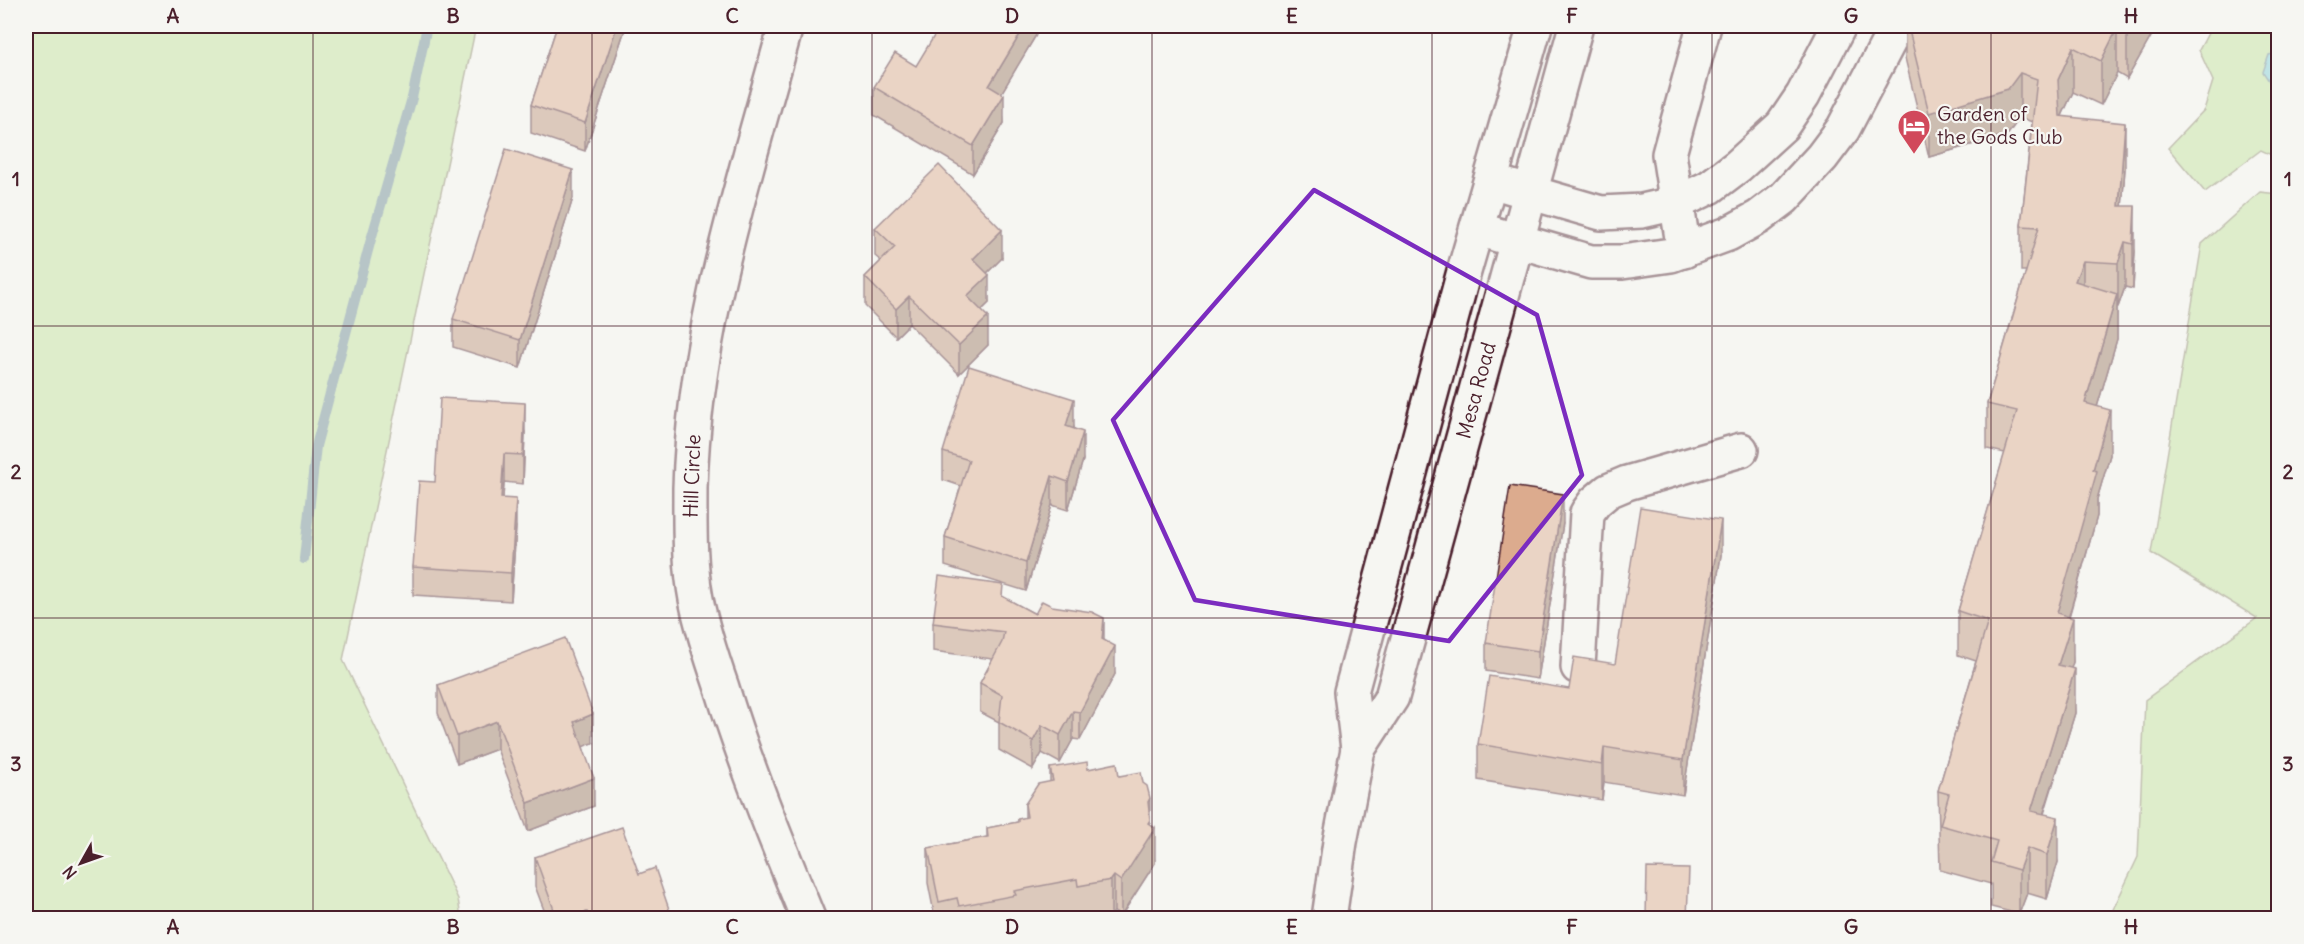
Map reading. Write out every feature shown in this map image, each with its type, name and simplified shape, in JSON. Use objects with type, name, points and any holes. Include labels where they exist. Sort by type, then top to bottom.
[{"type":"main road","name":"Hill Circle","points":[[786,26],[718,280],[709,323],[697,388],[691,457],[689,534],[696,598],[712,658],[751,777],[807,918]]},
{"type":"main road","name":"Mesa Road","points":[[1329,918],[1340,842],[1358,749],[1351,693],[1477,229],[1535,26]]},
{"type":"main road","name":"Mesa Road","points":[[1358,749],[1392,697],[1576,26]]},
{"type":"main road","points":[[1684,251],[1669,154],[1704,26]]},
{"type":"main road","points":[[1491,181],[1601,213],[1641,211],[1677,203],[1710,186],[1738,166],[1782,126],[1839,26]]},
{"type":"main road","points":[[1477,229],[1591,262],[1622,262],[1671,255],[1728,234],[1759,217],[1784,198],[1806,176],[1843,129],[1898,26]]},
{"type":"main road","points":[[1793,110],[1836,139]]},
{"type":"main road","points":[[1578,667],[1587,513],[1595,502],[1608,491],[1626,483],[1741,450]]},
{"type":"highlighted area","points":[[1314,190],[1537,315],[1582,475],[1449,641],[1195,600],[1113,420]]},
{"type":"green space","points":[[26,26],[476,26],[343,660],[458,899],[461,918],[26,918]]},
{"type":"green space","points":[[2212,26],[2278,26],[2278,158],[2261,150],[2205,192],[2168,148],[2204,110],[2213,81],[2199,50]]},
{"type":"green space","points":[[2260,192],[2278,194],[2278,918],[2109,918],[2138,857],[2145,700],[2257,618],[2151,553],[2202,244]]},
{"type":"water","points":[[2278,53],[2278,86],[2271,84],[2263,72],[2269,55]]},
{"type":"building","points":[[557,26],[617,26],[585,123],[531,105]]},
{"type":"building","points":[[940,26],[1025,26],[989,86],[1004,95],[973,146],[874,87],[895,53],[916,66]]},
{"type":"building","points":[[1908,26],[2132,26],[2127,34],[2117,29],[2101,61],[2073,47],[2058,80],[2060,116],[2125,123],[2119,206],[2135,206],[2133,244],[2125,242],[2118,263],[2083,261],[2075,281],[2117,294],[2085,403],[2110,410],[2093,470],[2097,471],[2057,613],[2073,618],[2058,665],[2075,669],[2031,811],[2058,817],[2047,855],[2027,848],[2019,870],[1991,862],[1997,841],[1940,825],[1949,794],[1938,791],[1988,621],[1958,611],[2017,411],[1987,404],[2039,227],[2021,226],[2037,79],[2020,73],[2008,89],[1929,113]]},
{"type":"building","points":[[506,149],[573,170],[520,340],[453,319]]},
{"type":"building","points":[[939,165],[1002,230],[973,259],[989,275],[967,296],[988,317],[959,345],[909,296],[896,309],[865,277],[895,247],[875,228]]},
{"type":"building","points":[[969,366],[1074,399],[1066,426],[1083,432],[1068,482],[1052,476],[1026,563],[945,537],[969,460],[943,452]]},
{"type":"building","points":[[440,398],[525,403],[523,455],[504,454],[501,498],[516,499],[511,573],[413,567],[419,481],[435,482]]},
{"type":"building","points":[[1510,486],[1563,494],[1538,651],[1486,643]]},
{"type":"building","points":[[1640,507],[1721,520],[1683,760],[1604,747],[1602,765],[1478,744],[1489,676],[1569,689],[1574,657],[1615,664]]},
{"type":"building","points":[[939,576],[1003,585],[1002,596],[1035,614],[1042,601],[1052,606],[1092,612],[1104,618],[1102,639],[1115,646],[1080,712],[1073,711],[1060,735],[1042,725],[1033,741],[999,722],[1002,695],[980,683],[1002,642],[1004,632],[933,623]]},
{"type":"building","points":[[565,638],[593,714],[574,722],[594,778],[528,803],[497,721],[457,736],[438,685]]},
{"type":"building","points":[[1087,762],[1088,769],[1117,763],[1119,776],[1141,772],[1143,783],[1147,786],[1150,798],[1148,823],[1155,828],[1121,881],[1114,876],[1111,880],[1078,886],[1077,879],[1014,891],[1016,895],[959,906],[957,898],[939,902],[928,848],[988,837],[987,828],[1018,822],[1018,819],[1027,817],[1025,804],[1038,784],[1053,781],[1050,768]]},
{"type":"building","points":[[622,827],[639,874],[655,868],[672,918],[590,918],[587,912],[567,918],[557,918],[535,857]]},
{"type":"building","points":[[1647,868],[1689,869],[1687,918],[1646,918]]},
{"type":"waterway","points":[[304,559],[316,446],[370,243],[412,98],[427,26]]},
{"type":"place","name":"Garden of the Gods Club","points":[[1914,155]]}]
